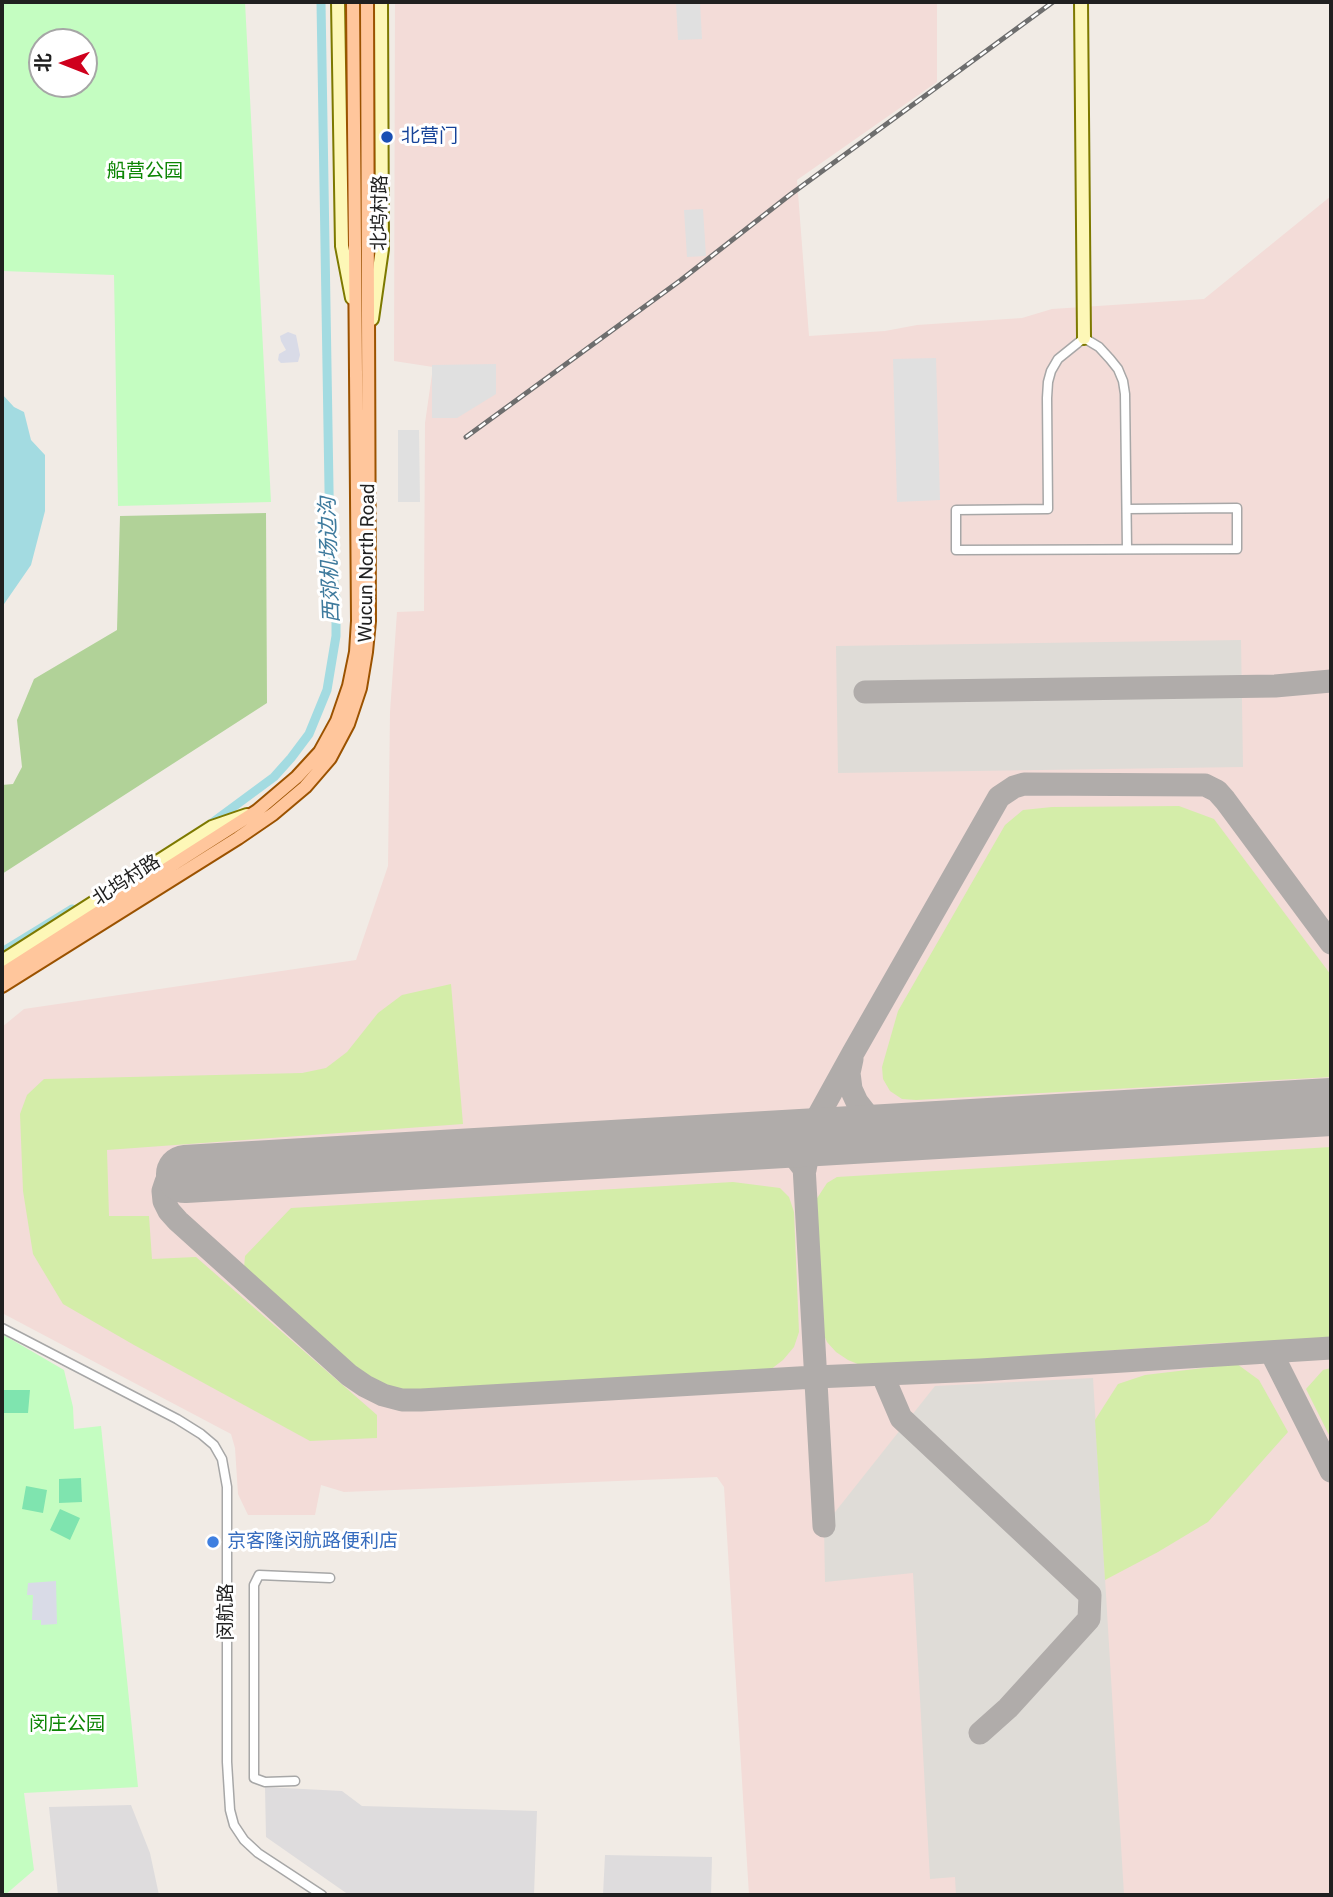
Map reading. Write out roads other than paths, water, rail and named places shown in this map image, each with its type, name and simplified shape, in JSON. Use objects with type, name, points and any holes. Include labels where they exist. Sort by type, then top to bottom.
[{"type":"main road","name":"Wucun North Road","points":[[2,974],[257,811],[297,777],[320,752],[337,721],[349,686],[356,652],[358,621],[353,2]]},
{"type":"main road","name":"Wucun North Road","points":[[2,986],[250,830],[306,787],[330,758],[348,724],[360,688],[369,621],[366,2]]},
{"type":"street","name":"北坞村路","points":[[338,2],[342,246],[357,321]]},
{"type":"street","name":"北坞村路","points":[[368,340],[382,249],[381,2]]},
{"type":"street","points":[[1081,2],[1084,338]]},
{"type":"street","points":[[1084,338],[1099,347],[1110,359],[1123,381],[1126,549]]},
{"type":"street","points":[[1084,338],[1058,359],[1048,383],[1048,509],[956,510],[956,550],[1237,549],[1237,508],[1126,509]]},
{"type":"street","name":"北坞村路","points":[[2,961],[212,827],[257,811]]},
{"type":"street","name":"闵航路","points":[[2,1328],[177,1419],[214,1445],[222,1459],[227,1487],[227,1762],[230,1810],[234,1825],[244,1840],[258,1853],[322,1895]]},
{"type":"street","points":[[295,1781],[265,1782],[254,1777],[254,1585],[259,1575],[330,1578]]},
{"type":"water","points":[[2,394],[14,407],[24,412],[31,440],[45,455],[45,511],[31,565],[2,607]]},
{"type":"waterway","name":"西郊机场边沟","points":[[209,825],[274,777],[309,734],[327,690],[336,636],[336,599],[330,549],[321,2]]},
{"type":"waterway","name":"西郊机场边沟","points":[[2,952],[72,909]]},
{"type":"railway","points":[[466,437],[1053,2]]},
{"type":"place","name":"北营门","points":[[387,137]]},
{"type":"place","name":"京客隆闵航路便利店","points":[[213,1542]]},
{"type":"park label","name":"船营公园","points":[[145,172]]},
{"type":"park label","name":"闵庄公园","points":[[67,1725]]}]
